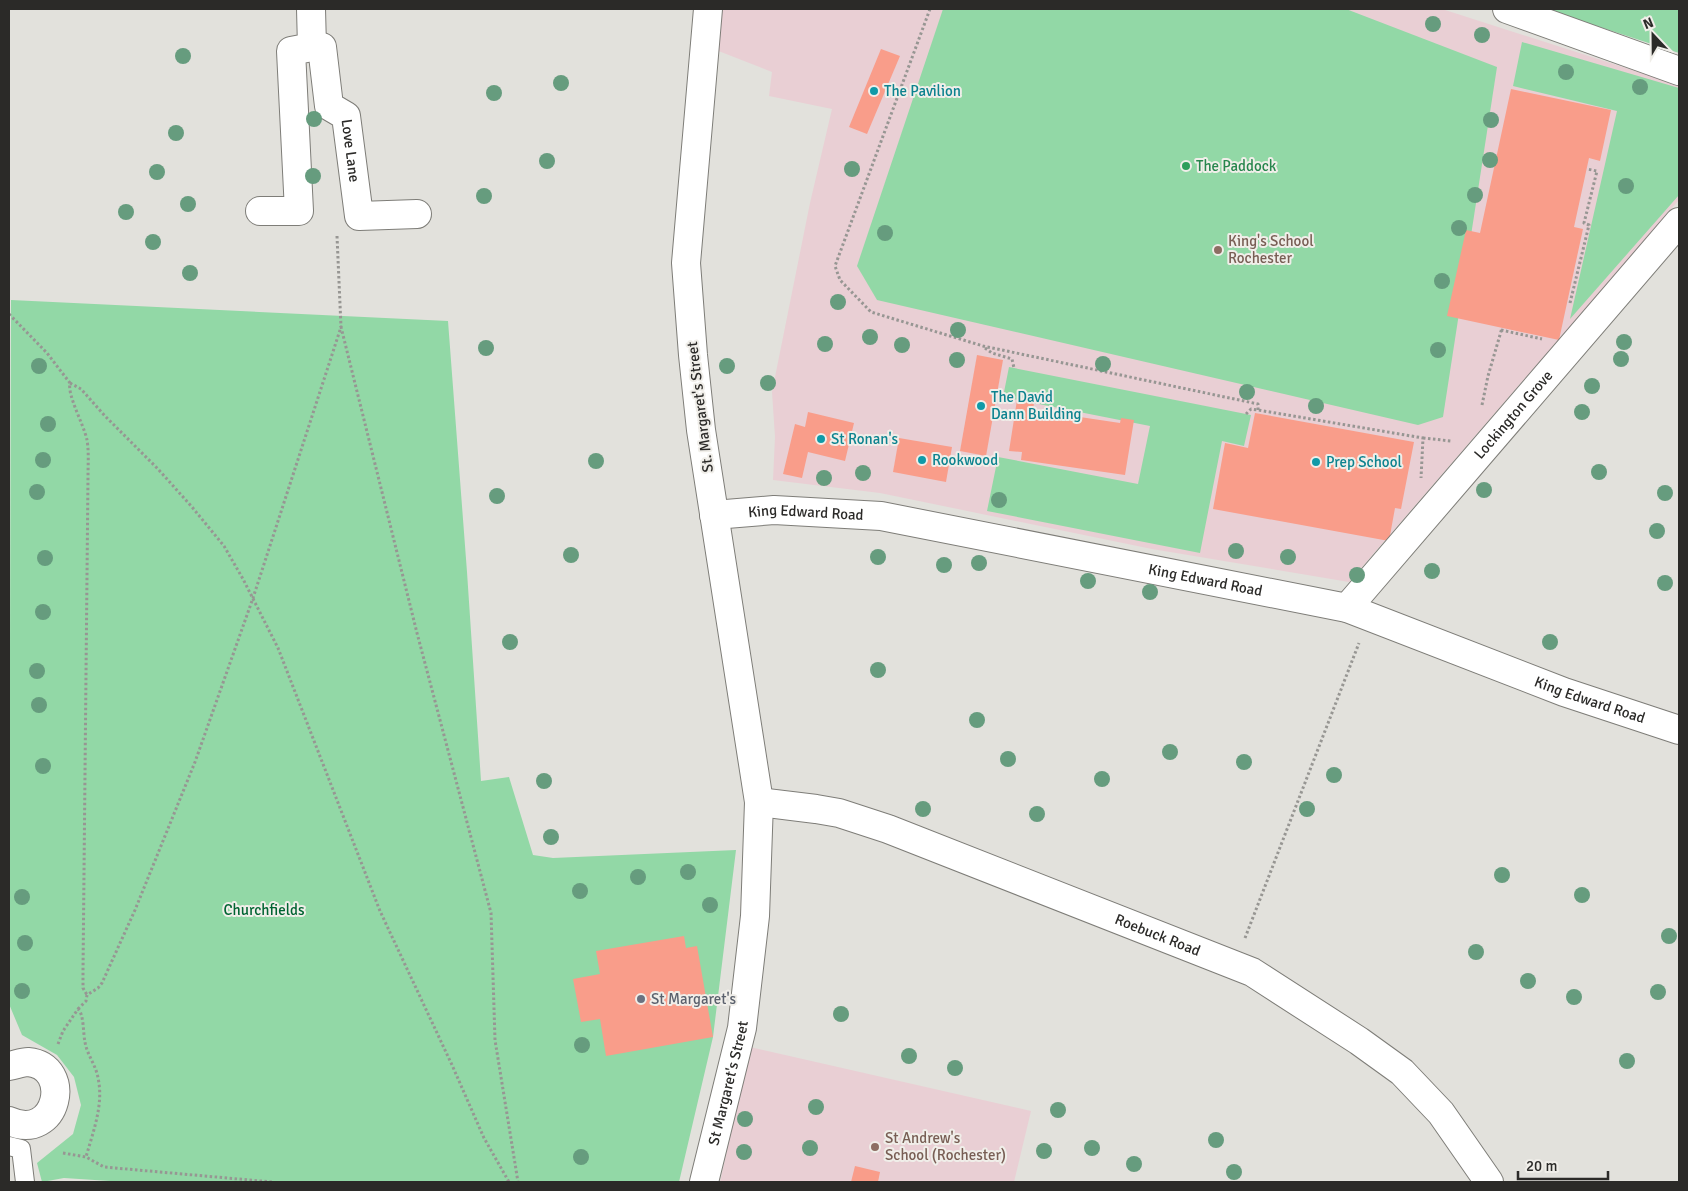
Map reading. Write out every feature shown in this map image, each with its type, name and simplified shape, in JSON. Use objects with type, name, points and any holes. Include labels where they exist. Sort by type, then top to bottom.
[{"type":"street","points":[[260,211],[299,210],[291,51],[312,47],[311,9]]},
{"type":"street","name":"St. Margaret's Street","points":[[708,9],[686,263],[700,420],[759,802]]},
{"type":"street","points":[[1507,9],[1679,71]]},
{"type":"street","name":"Love Lane","points":[[312,47],[322,47],[329,106],[346,116],[359,216],[417,214]]},
{"type":"street","name":"Lockington Grove","points":[[1358,612],[1679,222]]},
{"type":"street","name":"King Edward Road","points":[[714,515],[774,510],[881,516],[1358,612],[1564,692],[1679,730]]},
{"type":"street","name":"Roebuck Road","points":[[759,802],[839,813],[888,829],[1252,972],[1402,1072],[1441,1113],[1489,1182]]},
{"type":"street","name":"St Margaret's Street","points":[[704,1182],[742,1028],[755,916],[759,802]]},
{"type":"street","points":[[9,1066],[26,1062],[40,1066],[52,1079],[56,1088],[56,1098],[48,1115],[41,1121],[10,1130]]},
{"type":"lane","points":[[10,1130],[21,1149],[25,1182]]},
{"type":"path","points":[[930,9],[834,266],[840,280],[871,312],[983,346],[1258,404],[1258,410]]},
{"type":"path","points":[[1568,311],[1589,225],[1584,223],[1597,171],[1587,169]]},
{"type":"path","points":[[9,314],[47,353],[70,383],[81,389],[158,469],[224,546],[278,648],[380,911],[484,1138],[508,1182]]},
{"type":"path","points":[[87,995],[100,986],[135,910],[195,762],[252,598],[341,327],[417,634],[492,913],[495,1040],[518,1182]]},
{"type":"path","points":[[1488,376],[1501,329],[1549,340]]},
{"type":"path","points":[[983,346],[992,353],[1012,359],[1014,368]]},
{"type":"path","points":[[57,1046],[63,1032],[78,1009],[86,1001],[87,995],[82,972],[88,454],[84,428],[72,397],[69,387],[70,383]]},
{"type":"path","points":[[1246,414],[1251,409],[1423,438],[1460,442]]},
{"type":"path","points":[[1420,482],[1423,438]]},
{"type":"path","points":[[1234,966],[1358,612]]},
{"type":"path","points":[[78,1009],[82,1013],[87,1051],[96,1068],[100,1095],[98,1115],[86,1157]]},
{"type":"path","points":[[63,1153],[86,1157],[104,1167],[272,1182]]},
{"type":"shaded area","name":"King's School Rochester","points":[[720,9],[1442,9],[1679,85],[1679,200],[1349,582],[1152,549],[880,493],[773,480],[775,437],[772,392],[810,203],[832,109],[769,96],[772,72],[716,50]]},
{"type":"shaded area","name":"St Andrew's School (Rochester)","points":[[750,1047],[1031,1111],[1014,1182],[720,1182]]},
{"type":"green space","name":"The Paddock","points":[[943,9],[1346,9],[1497,67],[1443,417],[1418,425],[877,300],[857,266]]},
{"type":"green space","points":[[1545,9],[1679,9],[1679,53]]},
{"type":"green space","points":[[1522,42],[1679,88],[1679,195],[1570,319],[1617,111],[1513,86]]},
{"type":"green space","name":"Churchfields","points":[[11,300],[448,321],[481,781],[509,777],[533,855],[553,858],[736,850],[713,1037],[679,1182],[125,1182],[64,1178],[42,1182],[37,1163],[73,1134],[81,1105],[74,1077],[57,1055],[22,1035],[9,1004]]},
{"type":"green space","points":[[1009,367],[1251,415],[1244,446],[1222,441],[1200,553],[987,511],[998,457],[1138,484],[1150,426],[1003,397]]},
{"type":"building","name":"The Pavilion","points":[[881,49],[900,56],[867,134],[849,127]]},
{"type":"building","points":[[1511,89],[1611,110],[1600,161],[1589,158],[1574,227],[1583,229],[1559,340],[1447,316],[1466,230],[1480,233]]},
{"type":"building","name":"The David Dann Building","points":[[977,355],[1003,360],[986,456],[960,451]]},
{"type":"building","points":[[1017,400],[1034,403],[1033,410],[1120,423],[1121,418],[1134,420],[1125,475],[1021,460],[1022,452],[1009,451]]},
{"type":"building","name":"St Ronan's","points":[[808,412],[854,423],[845,461],[808,452],[802,478],[783,474],[795,424],[805,427]]},
{"type":"building","name":"Prep School","points":[[1255,413],[1414,442],[1401,509],[1395,508],[1389,541],[1213,509],[1225,443],[1248,448]]},
{"type":"building","name":"Rookwood","points":[[899,438],[952,447],[946,482],[893,472]]},
{"type":"building","name":"St Margaret's","points":[[684,936],[686,948],[697,946],[713,1037],[606,1056],[600,1019],[581,1022],[573,979],[600,974],[596,951]]},
{"type":"building","points":[[855,1166],[880,1172],[878,1182],[851,1182]]},
{"type":"place","name":"The Pavilion","points":[[874,91]]},
{"type":"place","name":"The Paddock","points":[[1186,166]]},
{"type":"place","name":"King's School Rochester","points":[[1218,250]]},
{"type":"place","name":"The David Dann Building","points":[[981,406]]},
{"type":"place","name":"St Ronan's","points":[[821,439]]},
{"type":"place","name":"Rookwood","points":[[922,460]]},
{"type":"place","name":"Prep School","points":[[1316,462]]},
{"type":"place","name":"St Margaret's","points":[[641,999]]},
{"type":"place","name":"St Andrew's School (Rochester)","points":[[875,1147]]}]
